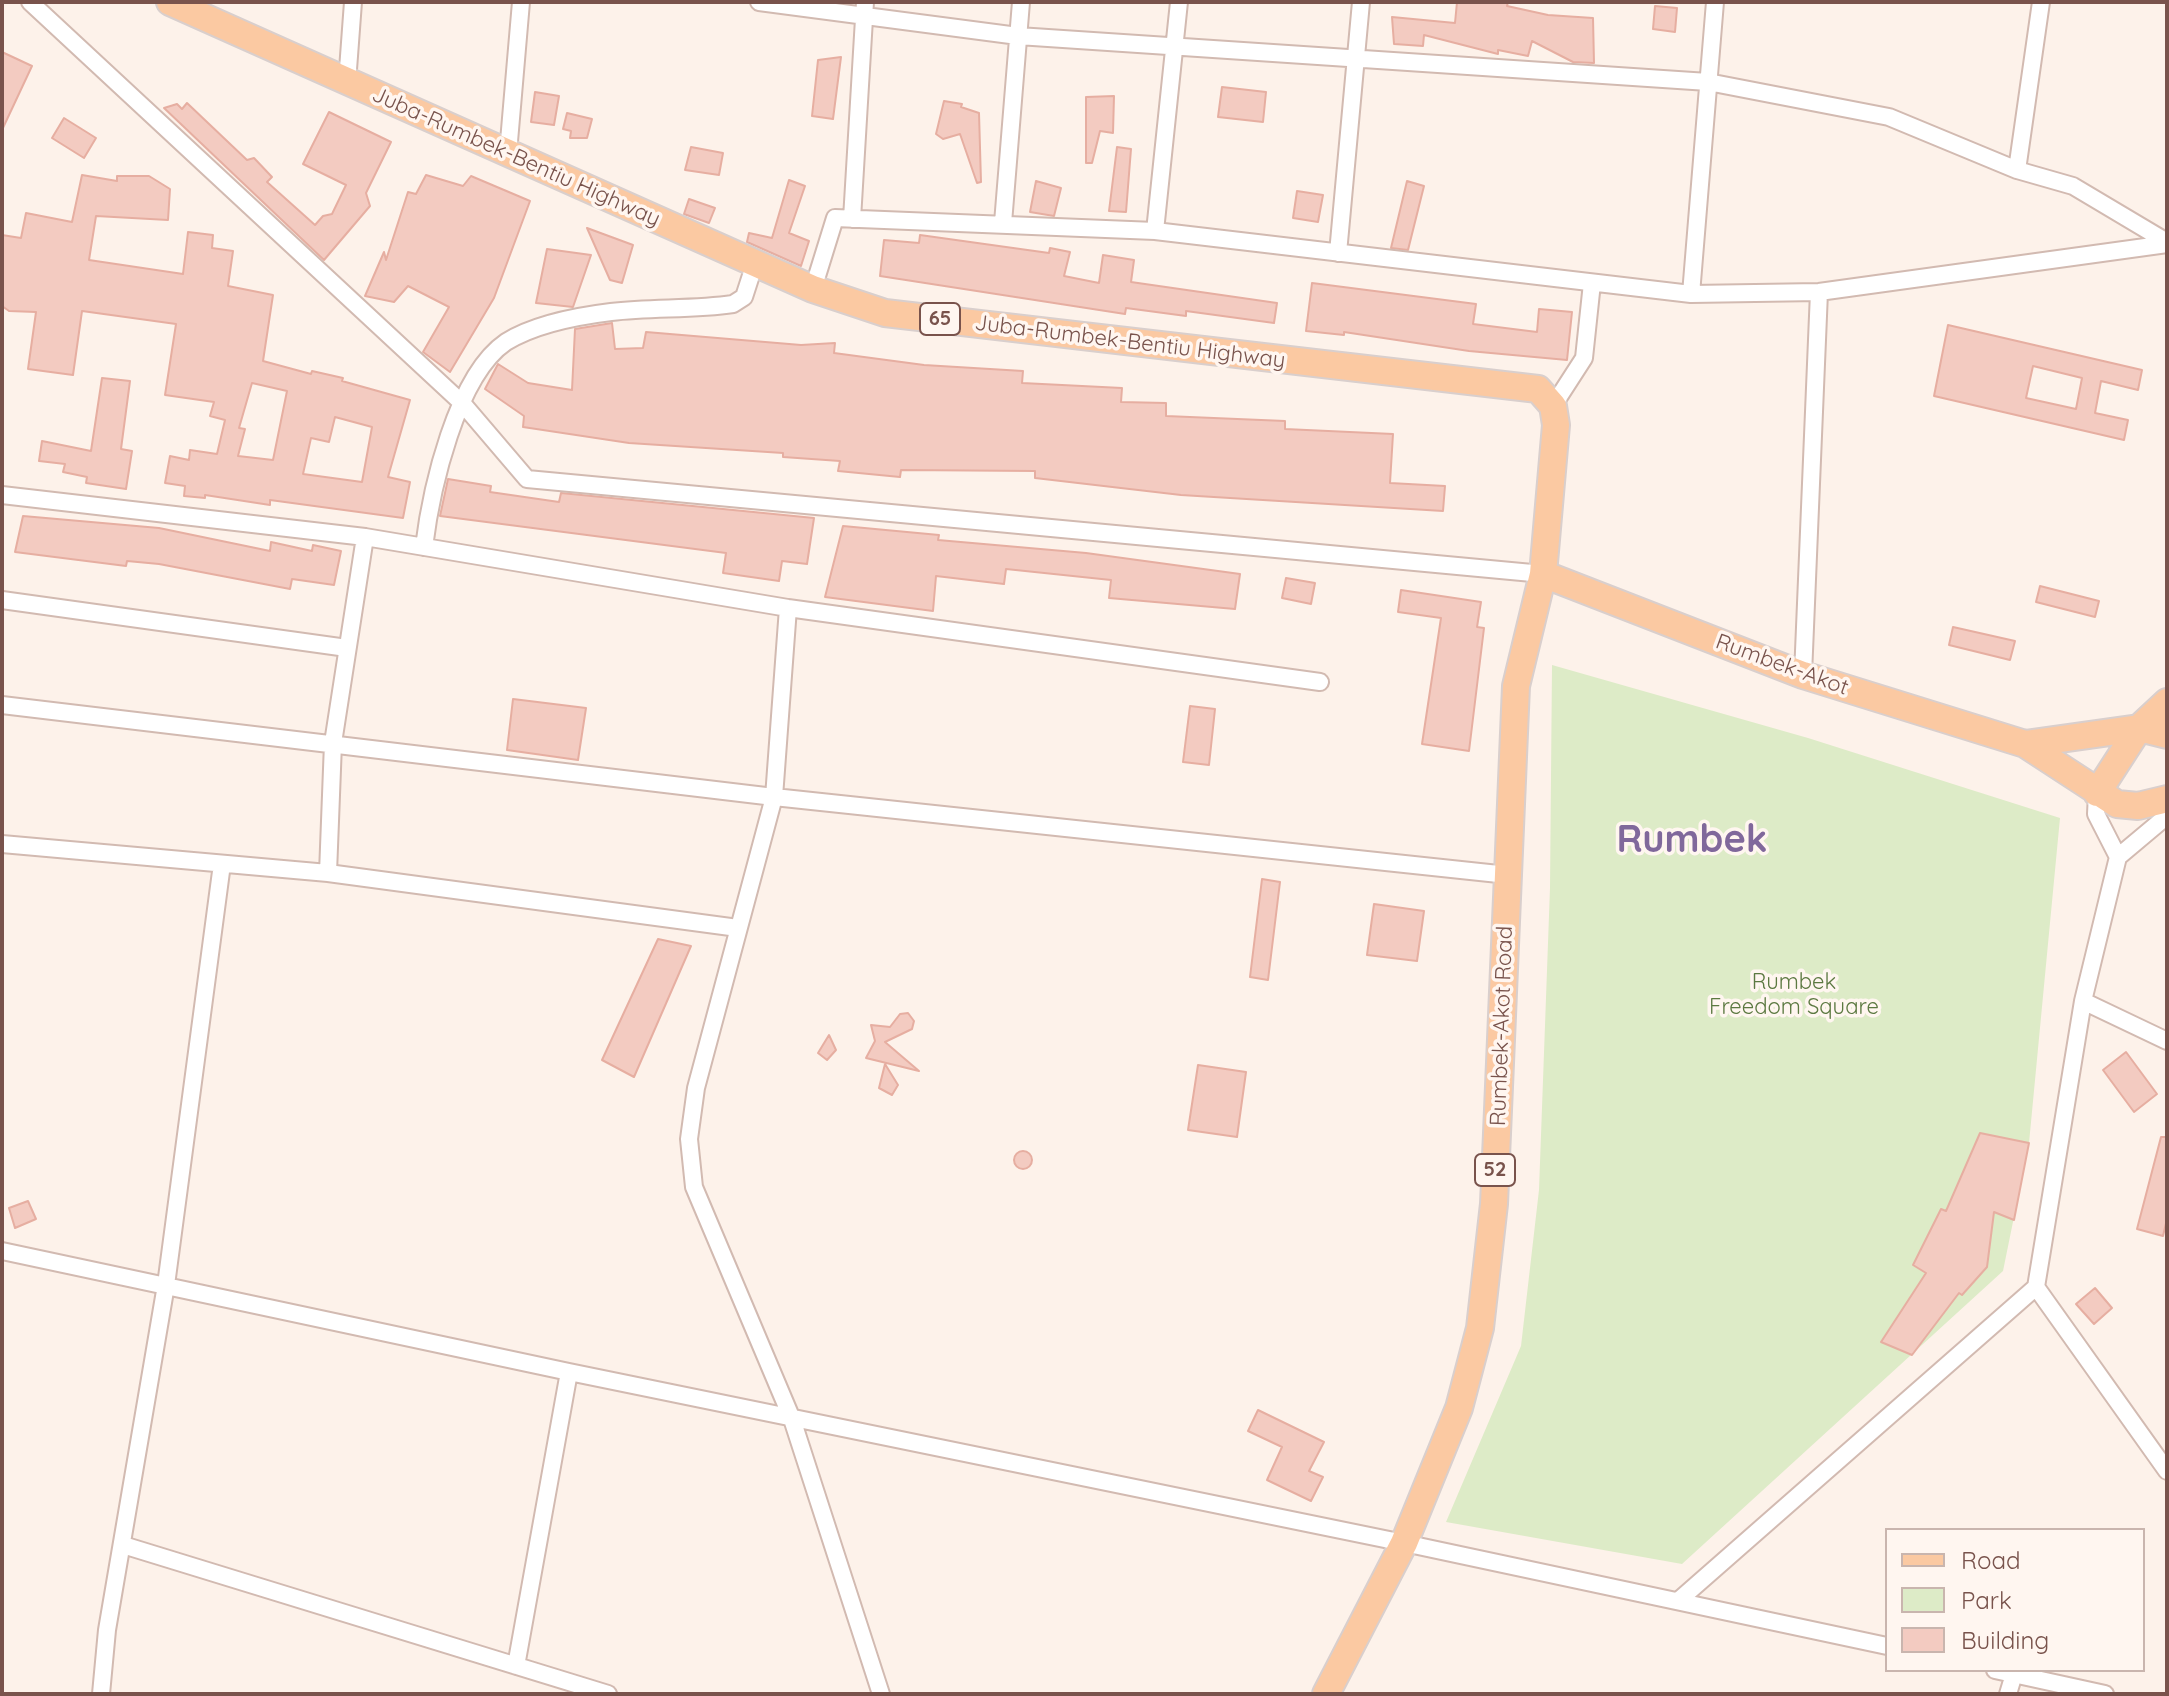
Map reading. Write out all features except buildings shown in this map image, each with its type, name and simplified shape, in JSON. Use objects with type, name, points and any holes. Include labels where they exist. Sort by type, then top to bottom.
[{"type":"main road","name":"Juba-Rumbek-Bentiu Highway","points":[[173,3],[813,289],[885,313],[1538,389],[1553,406]]},
{"type":"main road","points":[[1543,574],[1556,425],[1553,406]]},
{"type":"main road","name":"Rumbek-Akot","points":[[1543,574],[1803,675],[2025,744],[2117,804],[2138,806],[2167,799]]},
{"type":"main road","name":"Rumbek-Akot Road","points":[[1326,1694],[1404,1543],[1459,1408],[1480,1328],[1494,1204],[1516,686],[1543,574]]},
{"type":"main road","points":[[2097,793],[2139,728],[2167,702]]},
{"type":"main road","name":"Rumbek-Akot","points":[[2025,744],[2139,728],[2167,735]]},
{"type":"street","points":[[30,2],[463,404],[527,479],[1543,574]]},
{"type":"street","points":[[347,83],[353,2]]},
{"type":"street","points":[[508,153],[521,2]]},
{"type":"street","points":[[759,2],[864,10],[1018,36],[1708,82],[1889,117],[2017,170],[2073,186],[2167,243]]},
{"type":"street","points":[[1003,223],[1021,2]]},
{"type":"street","points":[[1155,231],[1179,2]]},
{"type":"street","points":[[1338,253],[1361,2]]},
{"type":"street","points":[[1691,294],[1715,2]]},
{"type":"street","points":[[2017,170],[2041,2]]},
{"type":"street","points":[[852,219],[864,10]]},
{"type":"street","points":[[813,289],[835,218],[1155,231],[1691,294],[1819,292],[2167,243]]},
{"type":"street","points":[[424,547],[431,491],[463,404],[484,362],[507,342],[543,326],[610,312],[733,304],[744,297],[755,263]]},
{"type":"street","points":[[1553,406],[1584,358],[1592,283]]},
{"type":"street","points":[[1803,675],[1819,292]]},
{"type":"street","points":[[2,495],[365,537],[788,608],[1320,682]]},
{"type":"street","points":[[328,873],[333,743],[365,537]]},
{"type":"street","points":[[2,600],[347,648]]},
{"type":"street","points":[[788,608],[774,797],[696,1088],[689,1139],[694,1187],[792,1419],[881,1694]]},
{"type":"street","points":[[2,705],[774,797],[1508,875]]},
{"type":"street","points":[[2097,793],[2096,814],[2118,857]]},
{"type":"street","points":[[1678,1601],[2036,1287],[2083,1001],[2118,857],[2167,816]]},
{"type":"street","points":[[2,844],[328,873],[738,928]]},
{"type":"street","points":[[101,1694],[107,1630],[166,1285],[222,864]]},
{"type":"street","points":[[2083,1001],[2167,1041]]},
{"type":"street","points":[[2,1251],[792,1419],[1404,1543],[1885,1646]]},
{"type":"street","points":[[2036,1287],[2167,1471]]},
{"type":"street","points":[[516,1666],[569,1372]]},
{"type":"street","points":[[123,1545],[608,1694]]},
{"type":"street","points":[[2004,1672],[2105,1694]]},
{"type":"street","points":[[2008,1694],[2014,1674]]},
{"type":"green space","name":"Rumbek Freedom Square","points":[[1552,665],[1808,738],[2060,818],[2029,1143],[2003,1271],[1682,1564],[1446,1522],[1521,1346],[1539,1190],[1550,888]]},
{"type":"district","name":"Rumbek","points":[[1692,841]]}]
